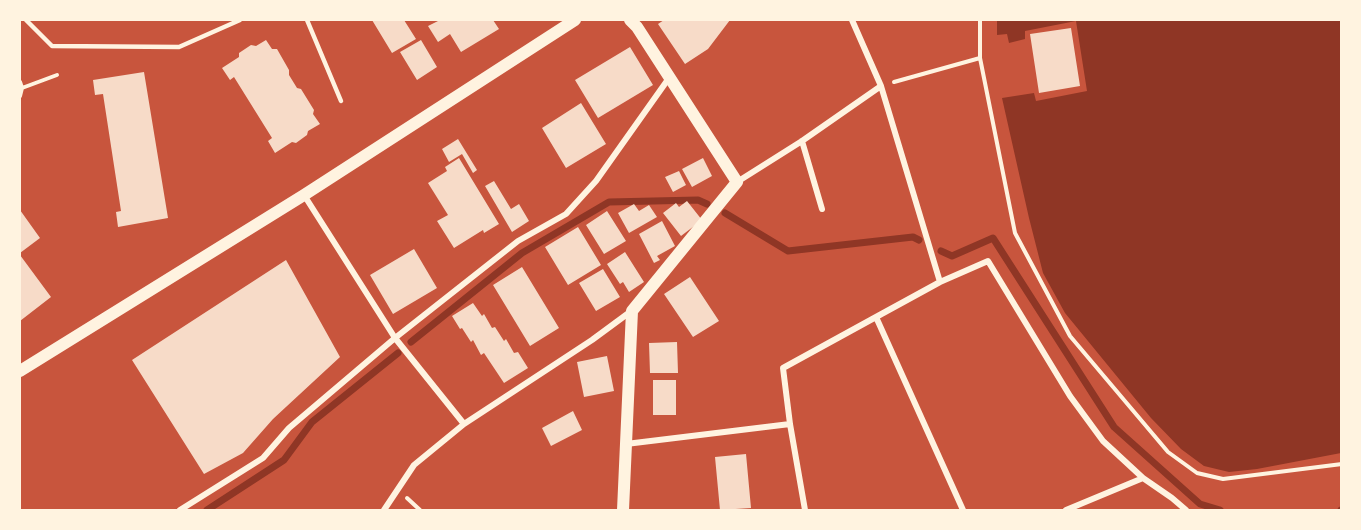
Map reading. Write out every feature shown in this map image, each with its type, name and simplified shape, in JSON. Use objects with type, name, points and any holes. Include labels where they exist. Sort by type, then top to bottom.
[{"type":"main road","points":[[20,371],[304,195],[575,20]]},
{"type":"main road","points":[[623,510],[632,311],[737,182],[637,27],[630,20]]},
{"type":"street","points":[[852,20],[881,86],[940,282]]},
{"type":"street","points":[[180,510],[263,458],[289,428],[394,338],[518,241],[566,214],[596,181],[670,77]]},
{"type":"street","points":[[737,182],[802,141],[881,86]]},
{"type":"street","points":[[802,141],[822,209]]},
{"type":"street","points":[[304,195],[394,338],[464,424]]},
{"type":"street","points":[[805,510],[783,368],[940,282],[988,261],[1070,396],[1103,441],[1143,478],[1186,510]]},
{"type":"street","points":[[384,510],[414,465],[464,424],[632,311]]},
{"type":"street","points":[[876,317],[963,510]]},
{"type":"street","points":[[626,444],[790,424]]},
{"type":"street","points":[[1066,510],[1143,478]]},
{"type":"lane","points":[[26,20],[52,46],[179,46],[240,20]]},
{"type":"lane","points":[[307,20],[341,101]]},
{"type":"path","points":[[980,20],[980,58],[1015,233],[1070,336],[1168,452],[1197,473],[1223,479],[1341,464]]},
{"type":"path","points":[[881,86],[980,58]]},
{"type":"path","points":[[22,88],[57,75]]},
{"type":"path","points":[[20,82],[22,88],[20,96]]},
{"type":"shaded area","points":[[997,20],[1341,20],[1341,453],[1229,472],[1204,466],[1181,449],[1151,418],[1065,313],[1043,273],[1002,98],[1034,93],[1036,101],[1087,91],[1076,21],[1025,31],[1025,39],[1009,43],[1007,34],[997,35]]},
{"type":"building","points":[[372,20],[404,20],[416,39],[392,53]]},
{"type":"building","points":[[440,20],[493,20],[499,29],[461,52],[450,34],[438,42],[428,26]]},
{"type":"building","points":[[664,20],[730,20],[708,49],[685,64],[658,24]]},
{"type":"building","points":[[1071,28],[1080,86],[1039,93],[1030,34]]},
{"type":"building","points":[[266,40],[272,49],[277,49],[289,70],[289,75],[297,88],[301,89],[320,124],[308,131],[307,135],[296,143],[292,142],[275,153],[268,141],[272,138],[234,77],[230,80],[222,68],[239,57],[239,53],[251,45],[256,46]]},
{"type":"building","points":[[421,40],[437,67],[417,80],[400,52]]},
{"type":"building","points":[[630,47],[653,85],[598,118],[575,80]]},
{"type":"building","points":[[144,72],[168,218],[118,227],[116,212],[121,211],[103,94],[95,95],[93,80]]},
{"type":"building","points":[[581,103],[606,144],[566,168],[542,128]]},
{"type":"building","points":[[458,139],[477,170],[473,173],[462,154],[449,162],[442,149]]},
{"type":"building","points":[[459,158],[499,224],[484,233],[483,230],[454,248],[437,221],[448,215],[428,183],[447,171],[445,167]]},
{"type":"building","points":[[703,158],[712,176],[692,187],[682,169]]},
{"type":"building","points":[[679,171],[686,185],[673,192],[665,177]]},
{"type":"building","points":[[494,181],[511,209],[519,204],[529,221],[512,232],[485,186]]},
{"type":"building","points":[[687,201],[702,220],[681,236],[663,213],[676,203],[679,207]]},
{"type":"building","points":[[634,204],[639,211],[649,205],[657,217],[629,233],[618,213]]},
{"type":"building","points":[[20,210],[40,238],[20,253]]},
{"type":"building","points":[[607,211],[626,241],[604,254],[586,225]]},
{"type":"building","points":[[662,221],[675,246],[657,256],[660,260],[654,263],[639,234]]},
{"type":"building","points":[[578,227],[601,265],[568,285],[545,247]]},
{"type":"building","points":[[414,249],[437,288],[393,314],[370,275]]},
{"type":"building","points":[[625,252],[644,282],[629,292],[623,282],[620,284],[607,264]]},
{"type":"building","points":[[20,255],[51,297],[20,321]]},
{"type":"building","points":[[286,260],[340,357],[273,419],[243,453],[204,474],[132,360]]},
{"type":"building","points":[[522,267],[559,328],[530,346],[493,285]]},
{"type":"building","points":[[603,269],[620,297],[596,311],[579,283]]},
{"type":"building","points":[[690,277],[719,321],[693,337],[664,294]]},
{"type":"building","points":[[473,303],[482,316],[484,314],[492,328],[495,327],[504,341],[506,339],[514,353],[518,352],[528,368],[504,383],[484,353],[481,355],[473,340],[471,342],[452,316]]},
{"type":"building","points":[[677,342],[678,373],[650,373],[649,343]]},
{"type":"building","points":[[607,356],[614,391],[584,397],[577,362]]},
{"type":"building","points":[[653,380],[676,380],[676,415],[653,415]]},
{"type":"building","points":[[573,411],[582,430],[551,446],[542,428]]},
{"type":"building","points":[[746,454],[751,508],[720,510],[715,457]]},
{"type":"waterway","points":[[411,342],[522,253],[609,202],[698,200],[707,204]]},
{"type":"waterway","points":[[725,213],[788,251],[913,237],[919,240]]},
{"type":"waterway","points":[[941,251],[952,256],[993,238],[1114,427],[1200,504],[1220,510]]},
{"type":"waterway","points":[[207,510],[284,460],[312,422],[398,353]]}]
